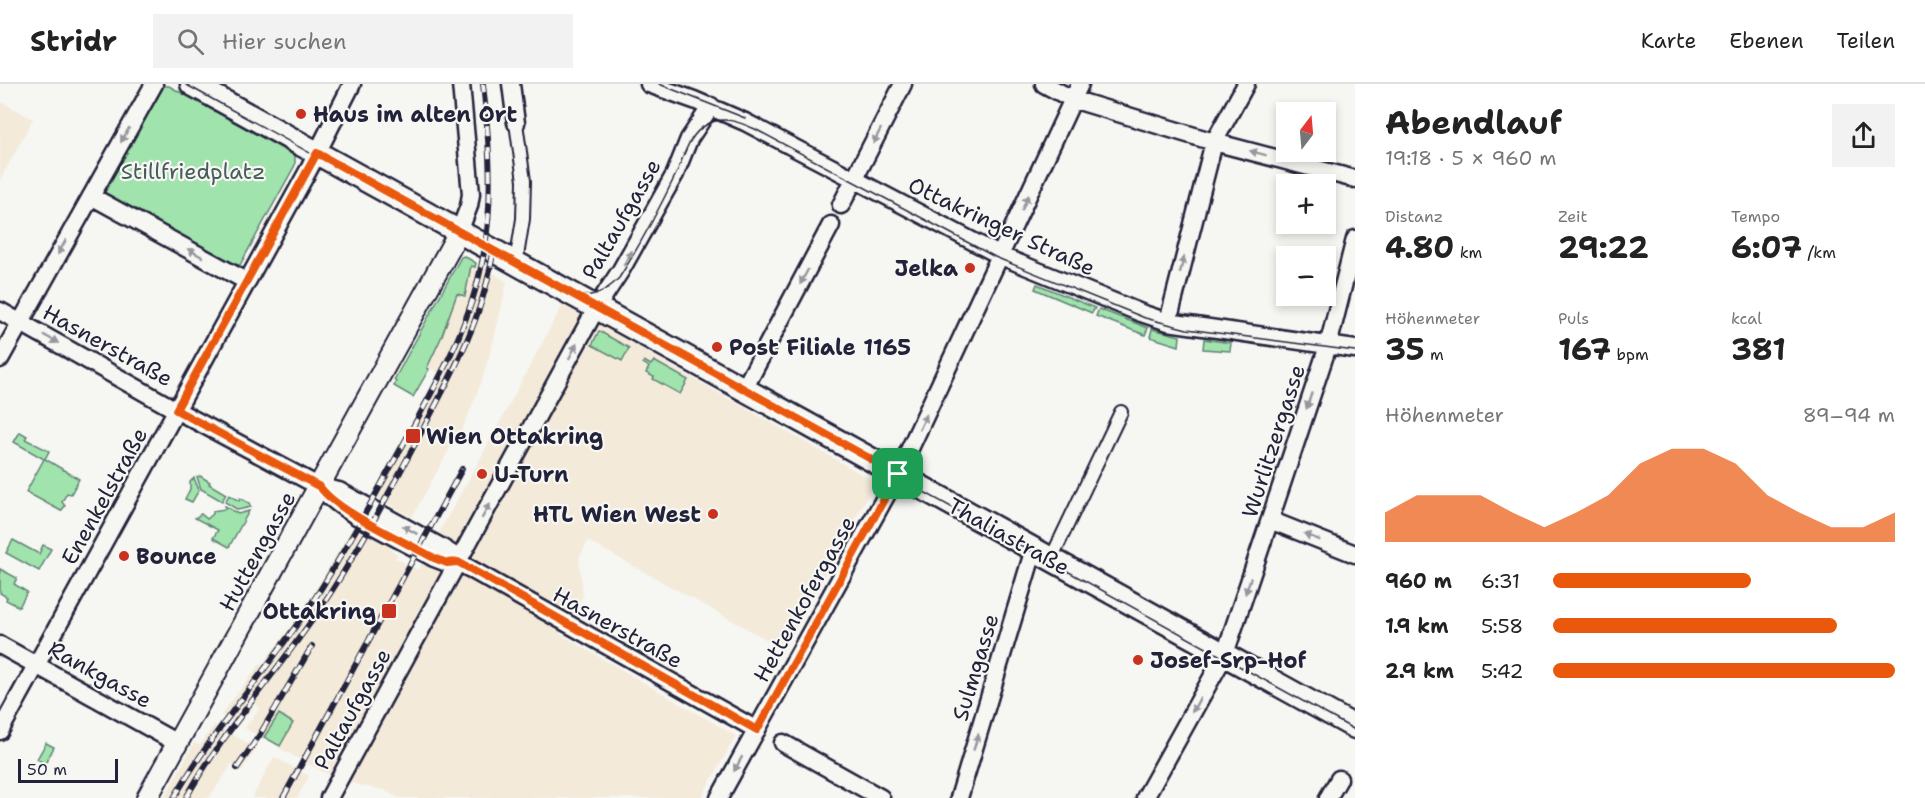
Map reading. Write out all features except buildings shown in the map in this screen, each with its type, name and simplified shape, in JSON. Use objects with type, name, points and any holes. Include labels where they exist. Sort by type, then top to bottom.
[{"type":"main road","points":[[192,84],[317,153]]},
{"type":"main road","name":"Thaliastraße","points":[[317,153],[1355,727]]},
{"type":"street","points":[[0,359],[154,84]]},
{"type":"street","points":[[91,196],[246,281],[317,153],[352,84]]},
{"type":"street","points":[[459,232],[469,207],[471,194],[461,84]]},
{"type":"street","points":[[511,84],[524,182],[523,219],[517,256]]},
{"type":"street","name":"Ottakringer Straße","points":[[649,84],[711,106],[800,149],[1001,256],[1130,309],[1168,322],[1355,349]]},
{"type":"street","points":[[842,205],[903,84]]},
{"type":"street","points":[[1044,84],[1076,92],[1214,142],[1355,179]]},
{"type":"street","points":[[1168,322],[1214,142],[1246,84]]},
{"type":"street","name":"Hettenkofergasse","points":[[718,798],[898,474],[1076,92]]},
{"type":"street","name":"Paltaufgasse","points":[[329,798],[596,307],[621,270],[675,174],[689,139],[711,106]]},
{"type":"street","points":[[744,389],[831,225]]},
{"type":"street","name":"Huttengasse","points":[[147,798],[459,232]]},
{"type":"street","name":"Wurlitzergasse","points":[[1145,798],[1225,654],[1328,346],[1355,239]]},
{"type":"street","name":"Enenkelstraße","points":[[0,731],[246,281]]},
{"type":"street","name":"Hasnerstraße","points":[[0,311],[176,410],[320,487],[339,491],[441,547],[452,554],[458,562],[757,730]]},
{"type":"street","points":[[1043,554],[1121,412]]},
{"type":"street","points":[[1270,520],[1355,554]]},
{"type":"street","name":"Sulmgasse","points":[[959,798],[1043,554]]},
{"type":"street","name":"Rankgasse","points":[[0,645],[177,743]]},
{"type":"street","points":[[783,743],[880,798]]},
{"type":"street","points":[[1328,798],[1339,779]]},
{"type":"shaded area","points":[[0,101],[33,119],[0,180]]},
{"type":"shaded area","points":[[471,266],[482,266],[507,282],[494,339],[482,380],[458,438],[451,446],[412,517],[372,495],[439,373],[430,368],[427,369],[457,294],[464,296]]},
{"type":"shaded area","points":[[563,304],[875,482],[784,649],[588,541],[579,558],[583,596],[560,634],[736,736],[701,798],[399,798],[384,790],[361,786],[323,772],[279,748],[293,723],[279,714],[263,739],[245,728],[260,708],[255,704],[239,725],[221,715],[303,611],[353,527],[390,547],[397,554],[395,558],[418,570]]},
{"type":"shaded area","points":[[214,725],[257,748],[241,771],[232,764],[209,798],[164,798],[194,743],[200,745]]},
{"type":"shaded area","points":[[274,757],[309,776],[297,798],[252,798]]},
{"type":"green space","name":"Stillfriedplatz","points":[[164,86],[169,86],[295,156],[295,165],[240,265],[105,195],[105,189]]},
{"type":"green space","points":[[464,256],[476,263],[475,267],[471,266],[465,296],[457,294],[427,368],[429,369],[413,397],[394,386],[396,382],[394,380],[461,257]]},
{"type":"green space","points":[[1037,284],[1095,308],[1092,313],[1035,289]]},
{"type":"green space","points":[[1099,309],[1148,328],[1145,335],[1096,316]]},
{"type":"green space","points":[[1152,329],[1180,336],[1179,346],[1150,337]]},
{"type":"green space","points":[[599,331],[629,348],[622,361],[592,345]]},
{"type":"green space","points":[[1204,339],[1231,343],[1230,351],[1203,349]]},
{"type":"green space","points":[[644,361],[651,365],[654,361],[688,380],[680,394],[646,373],[649,367],[643,363]]},
{"type":"green space","points":[[20,432],[27,436],[25,439],[49,451],[45,459],[79,479],[71,494],[67,493],[62,502],[65,506],[61,511],[26,492],[44,459],[14,442]]},
{"type":"green space","points":[[200,476],[226,494],[222,501],[201,489],[197,477]]},
{"type":"green space","points":[[194,478],[199,490],[192,502],[185,499],[190,489],[190,482]]},
{"type":"green space","points":[[229,495],[239,501],[240,498],[249,503],[251,507],[238,510],[225,502]]},
{"type":"green space","points":[[225,506],[238,514],[249,511],[229,547],[213,538],[218,530],[195,518],[201,514],[207,519],[213,511],[225,509]]},
{"type":"green space","points":[[13,540],[39,554],[43,545],[51,549],[39,571],[6,553]]},
{"type":"green space","points":[[0,569],[17,578],[14,584],[27,592],[19,607],[6,600],[7,597],[0,593]]},
{"type":"green space","points":[[428,601],[326,795],[322,793],[425,602]]},
{"type":"green space","points":[[279,714],[293,723],[280,746],[264,737]]},
{"type":"green space","points":[[46,743],[54,747],[45,764],[37,759]]},
{"type":"tram line","points":[[185,84],[1355,730]]},
{"type":"tram line","points":[[659,84],[745,118]]},
{"type":"tram line","points":[[571,295],[585,296],[597,293],[619,278],[656,215],[694,135],[712,122],[725,120],[755,129],[995,257],[1145,318],[1187,329],[1355,351]]},
{"type":"railway","points":[[174,798],[209,744],[322,587],[425,404],[461,331],[478,279],[489,210],[490,168],[483,84]]},
{"type":"railway","points":[[186,798],[232,727],[317,613],[373,523],[466,344],[482,300],[493,253]]},
{"type":"railway","points":[[283,798],[462,469]]},
{"type":"railway","points":[[237,768],[259,736],[312,646]]},
{"type":"place","name":"Haus im alten Ort","points":[[301,114]]},
{"type":"place","name":"Jelka","points":[[970,268]]},
{"type":"place","name":"Post Filiale 1165","points":[[717,347]]},
{"type":"place","name":"Wien Ottakring","points":[[413,436]]},
{"type":"place","name":"U-Turn","points":[[482,474]]},
{"type":"place","name":"HTL Wien West","points":[[713,514]]},
{"type":"place","name":"Bounce","points":[[124,556]]},
{"type":"place","name":"Ottakring","points":[[389,611]]},
{"type":"place","name":"Josef-Srp-Hof","points":[[1138,660]]},
{"type":"route","points":[[317,153],[898,474],[757,730],[458,562],[447,563],[434,558],[346,510],[328,498],[320,487],[176,410],[317,153]]}]
